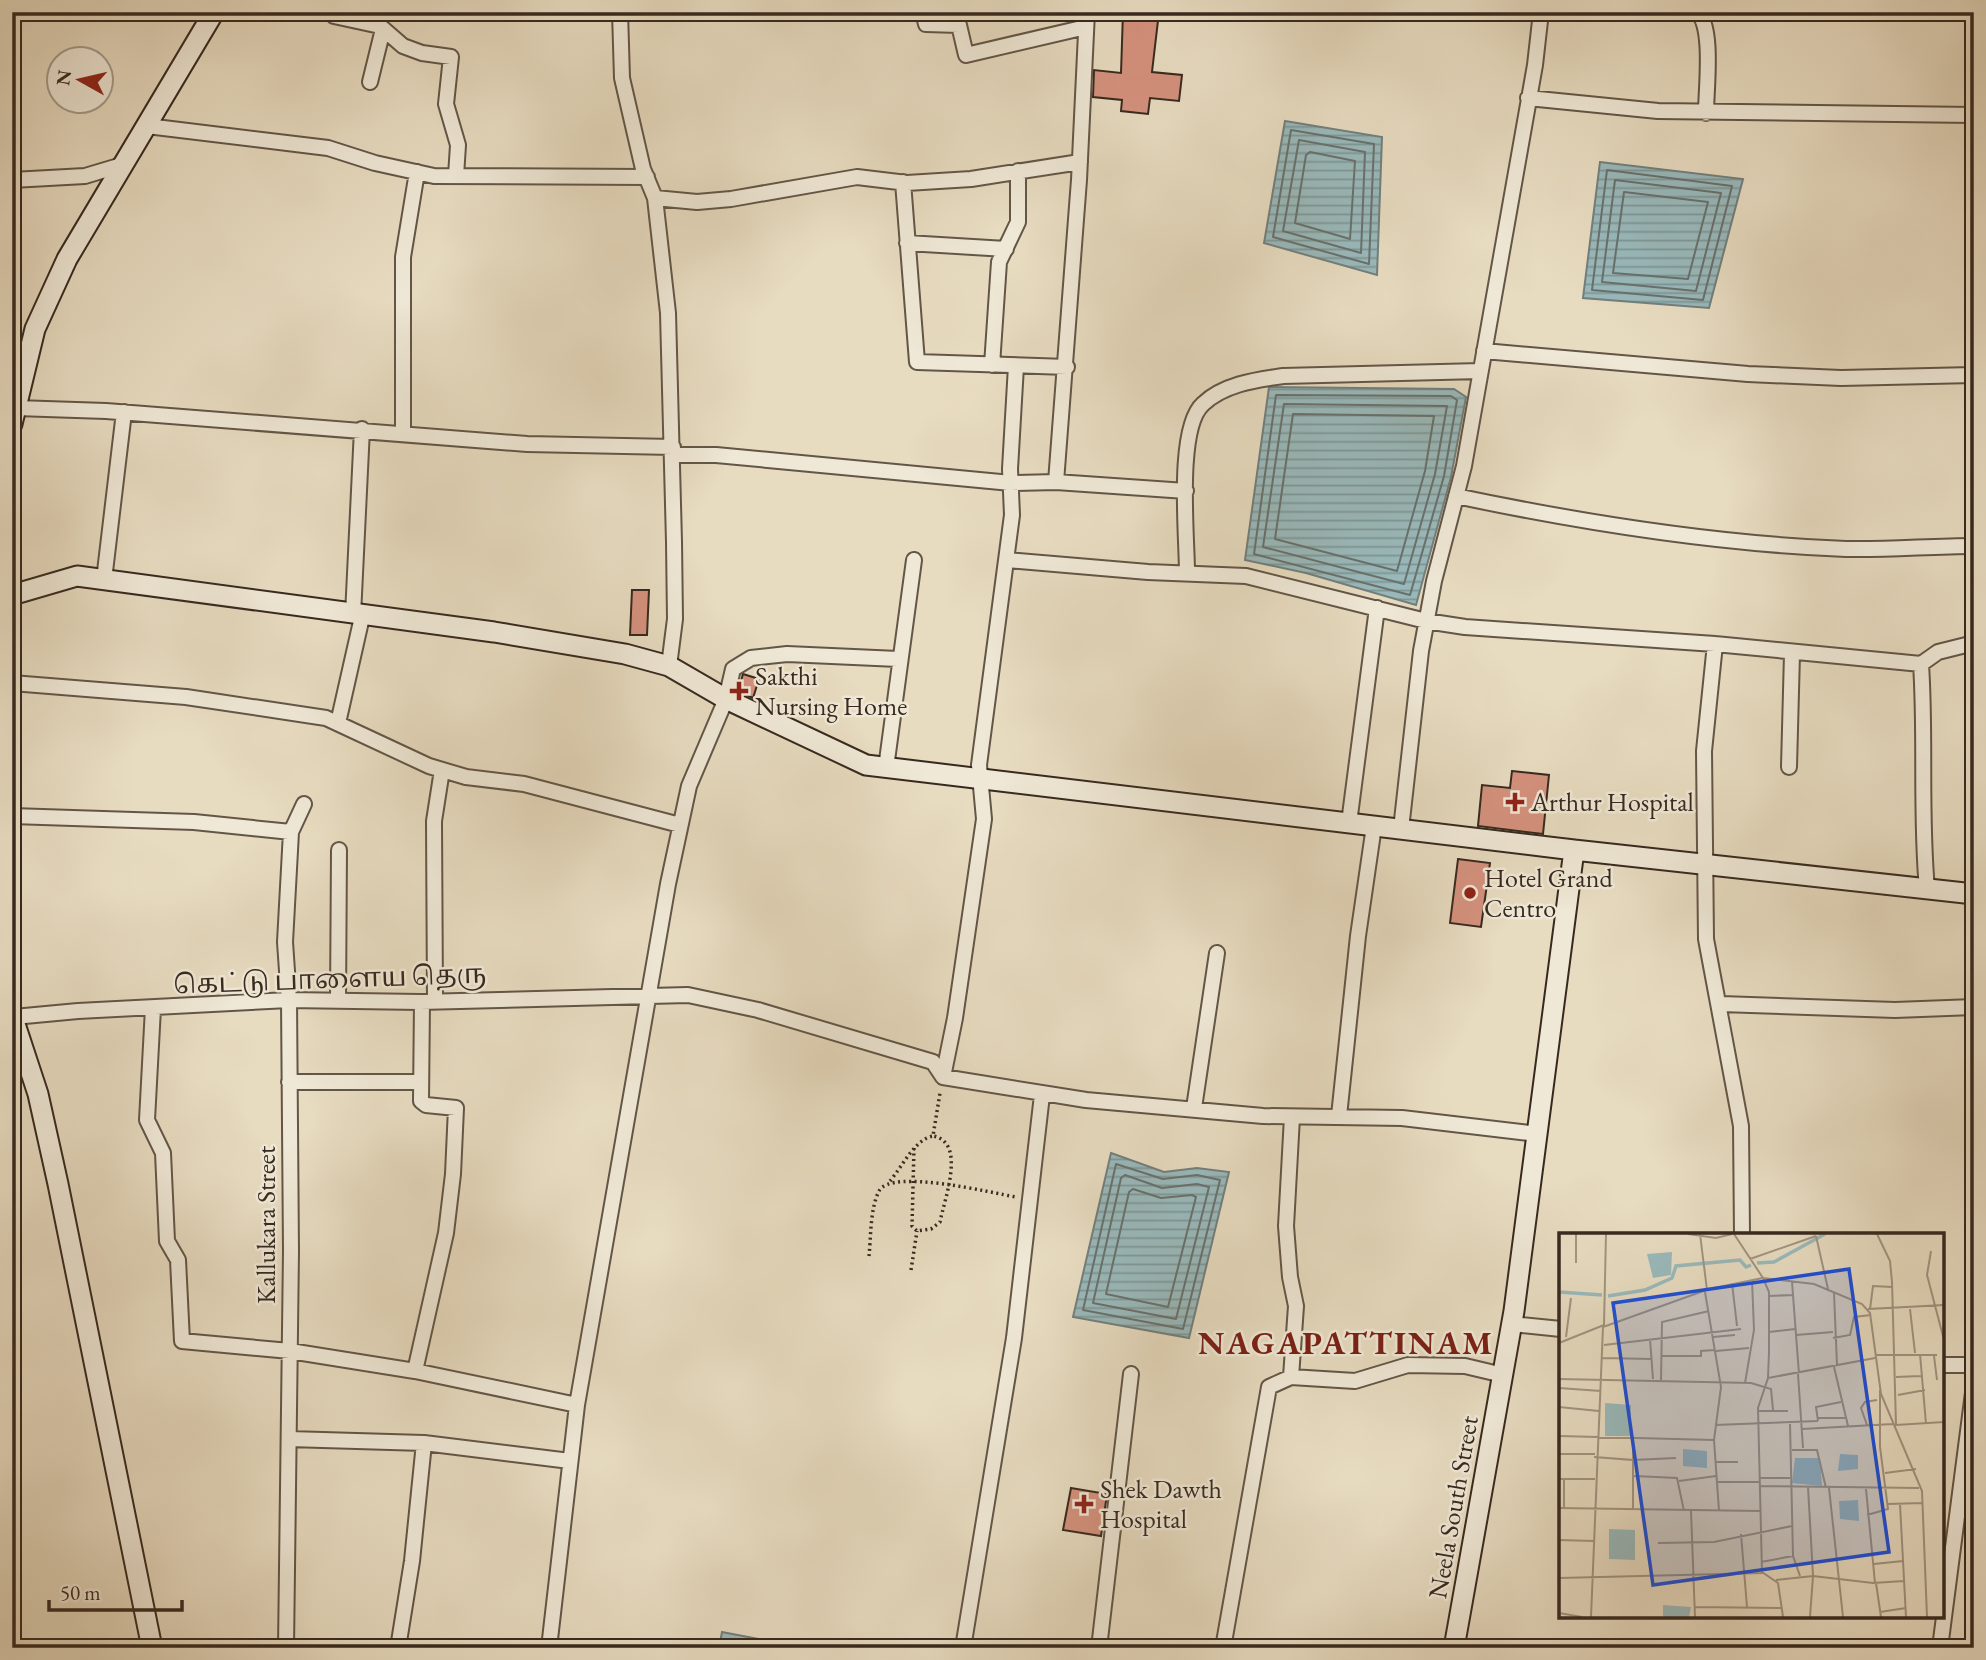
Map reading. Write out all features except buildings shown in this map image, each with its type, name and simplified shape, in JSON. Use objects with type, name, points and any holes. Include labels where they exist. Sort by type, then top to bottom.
[{"type":"street","points":[[214,12],[67,259],[35,329],[14,416],[124,412],[527,443],[673,451],[1011,482],[1056,482],[1186,491]]},
{"type":"street","points":[[334,12],[334,16],[356,19],[383,29],[403,46],[422,53],[451,57],[446,104],[458,145],[456,176]]},
{"type":"street","points":[[620,12],[622,78],[647,177],[655,198],[668,313],[673,451],[674,620],[668,666]]},
{"type":"street","points":[[923,12],[926,24],[959,25],[966,55],[1086,20],[1067,368],[1056,482]]},
{"type":"street","points":[[1401,830],[1426,621],[1456,496],[1484,351],[1541,12]]},
{"type":"street","points":[[1697,12],[1702,17],[1707,33],[1706,113]]},
{"type":"street","points":[[370,82],[383,29]]},
{"type":"street","points":[[1528,98],[1588,106],[1706,113],[1974,115]]},
{"type":"street","points":[[147,126],[328,148],[417,172],[456,176],[647,177]]},
{"type":"street","points":[[655,198],[697,202],[732,200],[857,177],[903,183],[971,179],[1080,162]]},
{"type":"street","points":[[12,180],[85,176],[125,164]]},
{"type":"street","points":[[992,365],[999,262],[1018,222],[1018,171]]},
{"type":"street","points":[[402,432],[403,257],[417,172]]},
{"type":"street","points":[[903,183],[917,362],[1067,368]]},
{"type":"street","points":[[907,243],[1006,248]]},
{"type":"street","points":[[1484,351],[1748,374],[1841,378],[1974,375]]},
{"type":"street","points":[[1016,366],[1012,515],[979,765],[984,819],[955,1018],[943,1077],[1042,1095],[1292,1117],[1402,1118],[1538,1134]]},
{"type":"street","points":[[1187,573],[1187,456],[1195,413],[1214,396],[1236,386],[1283,376],[1480,371]]},
{"type":"street","points":[[104,580],[124,412]]},
{"type":"street","points":[[338,723],[357,616],[362,429]]},
{"type":"street","points":[[1456,496],[1559,516],[1724,540],[1848,549],[1974,546]]},
{"type":"street","points":[[1007,560],[1246,576],[1426,621],[1792,654],[1921,664],[1938,652],[1974,643]]},
{"type":"street","points":[[886,768],[898,659],[914,561]]},
{"type":"street","points":[[12,594],[77,576],[357,616],[494,632],[625,654],[668,666],[726,699],[866,765],[1401,830],[1974,894]]},
{"type":"street","points":[[1349,823],[1377,608]]},
{"type":"street","points":[[1715,645],[1704,751],[1703,864],[1706,939],[1721,1004],[1741,1126],[1742,1233]]},
{"type":"street","points":[[549,1648],[577,1405],[689,786],[726,699],[733,669],[751,658],[823,654],[898,659]]},
{"type":"street","points":[[1789,766],[1792,654]]},
{"type":"street","points":[[1921,664],[1924,749],[1922,829],[1927,889]]},
{"type":"street","points":[[12,683],[186,697],[326,718],[442,770],[466,777],[524,785],[680,825]]},
{"type":"street","points":[[415,1371],[446,1233],[453,1174],[456,1108],[426,1105],[421,1101],[428,1001],[434,821],[442,770]]},
{"type":"street","name":"Kallukara Street","points":[[286,1648],[290,1350],[289,1000],[285,942],[291,832],[304,804]]},
{"type":"street","points":[[12,816],[194,821],[291,832]]},
{"type":"street","points":[[1339,1116],[1358,936],[1374,826]]},
{"type":"street","points":[[338,1001],[339,850]]},
{"type":"street","name":"Neela South Street","points":[[1454,1648],[1512,1324],[1574,850]]},
{"type":"street","points":[[1194,1108],[1217,953]]},
{"type":"street","name":"கெட்டு பாளைய தெரு","points":[[13,1016],[289,1000],[428,1001],[688,995],[758,1010],[933,1062],[943,1077]]},
{"type":"street","points":[[1721,1004],[1895,1010],[1974,1007]]},
{"type":"street","points":[[153,1008],[147,1119],[163,1153],[167,1241],[178,1260],[183,1341],[290,1350],[415,1371],[577,1405]]},
{"type":"street","points":[[13,1016],[38,1094],[58,1184],[152,1648]]},
{"type":"street","points":[[289,1082],[421,1082]]},
{"type":"street","points":[[962,1648],[1014,1338],[1042,1095]]},
{"type":"street","points":[[1291,1377],[1296,1306],[1290,1277],[1286,1226],[1292,1117]]},
{"type":"street","points":[[1512,1324],[1559,1329]]},
{"type":"street","points":[[1223,1648],[1267,1395],[1275,1383],[1291,1377],[1355,1381],[1408,1365],[1465,1366],[1503,1375]]},
{"type":"street","points":[[1944,1365],[1974,1365]]},
{"type":"street","points":[[1099,1648],[1131,1374]]},
{"type":"street","points":[[1944,1617],[1974,1385]]},
{"type":"street","points":[[289,1439],[424,1443],[570,1461]]},
{"type":"street","points":[[398,1648],[412,1561],[424,1443]]},
{"type":"street","points":[[1940,1648],[1944,1618]]},
{"type":"path","points":[[933,1136],[943,1077]]},
{"type":"path","points":[[869,1256],[876,1199],[880,1189],[889,1182],[914,1148],[926,1137],[933,1136],[945,1140],[951,1152],[940,1222],[931,1229],[917,1230],[912,1226],[911,1181],[914,1148]]},
{"type":"path","points":[[889,1182],[911,1181],[1032,1200]]},
{"type":"path","points":[[911,1270],[917,1230]]},
{"type":"water","points":[[1285,121],[1382,137],[1377,275],[1264,243]]},
{"type":"water","points":[[1600,162],[1743,179],[1709,308],[1583,298]]},
{"type":"water","points":[[1269,387],[1454,389],[1466,397],[1451,477],[1416,605],[1306,573],[1245,560]]},
{"type":"water","points":[[1111,1153],[1164,1172],[1197,1168],[1229,1172],[1189,1338],[1073,1317]]},
{"type":"water","points":[[722,1632],[806,1648],[719,1648]]},
{"type":"place","name":"Sakthi Nursing Home","points":[[739,691]]},
{"type":"place","name":"Arthur Hospital","points":[[1515,802]]},
{"type":"place","name":"Hotel Grand Centro","points":[[1470,893]]},
{"type":"place","name":"Shek Dawth Hospital","points":[[1084,1504]]},
{"type":"district","name":"NAGAPATTINAM","points":[[1346,1342]]}]
